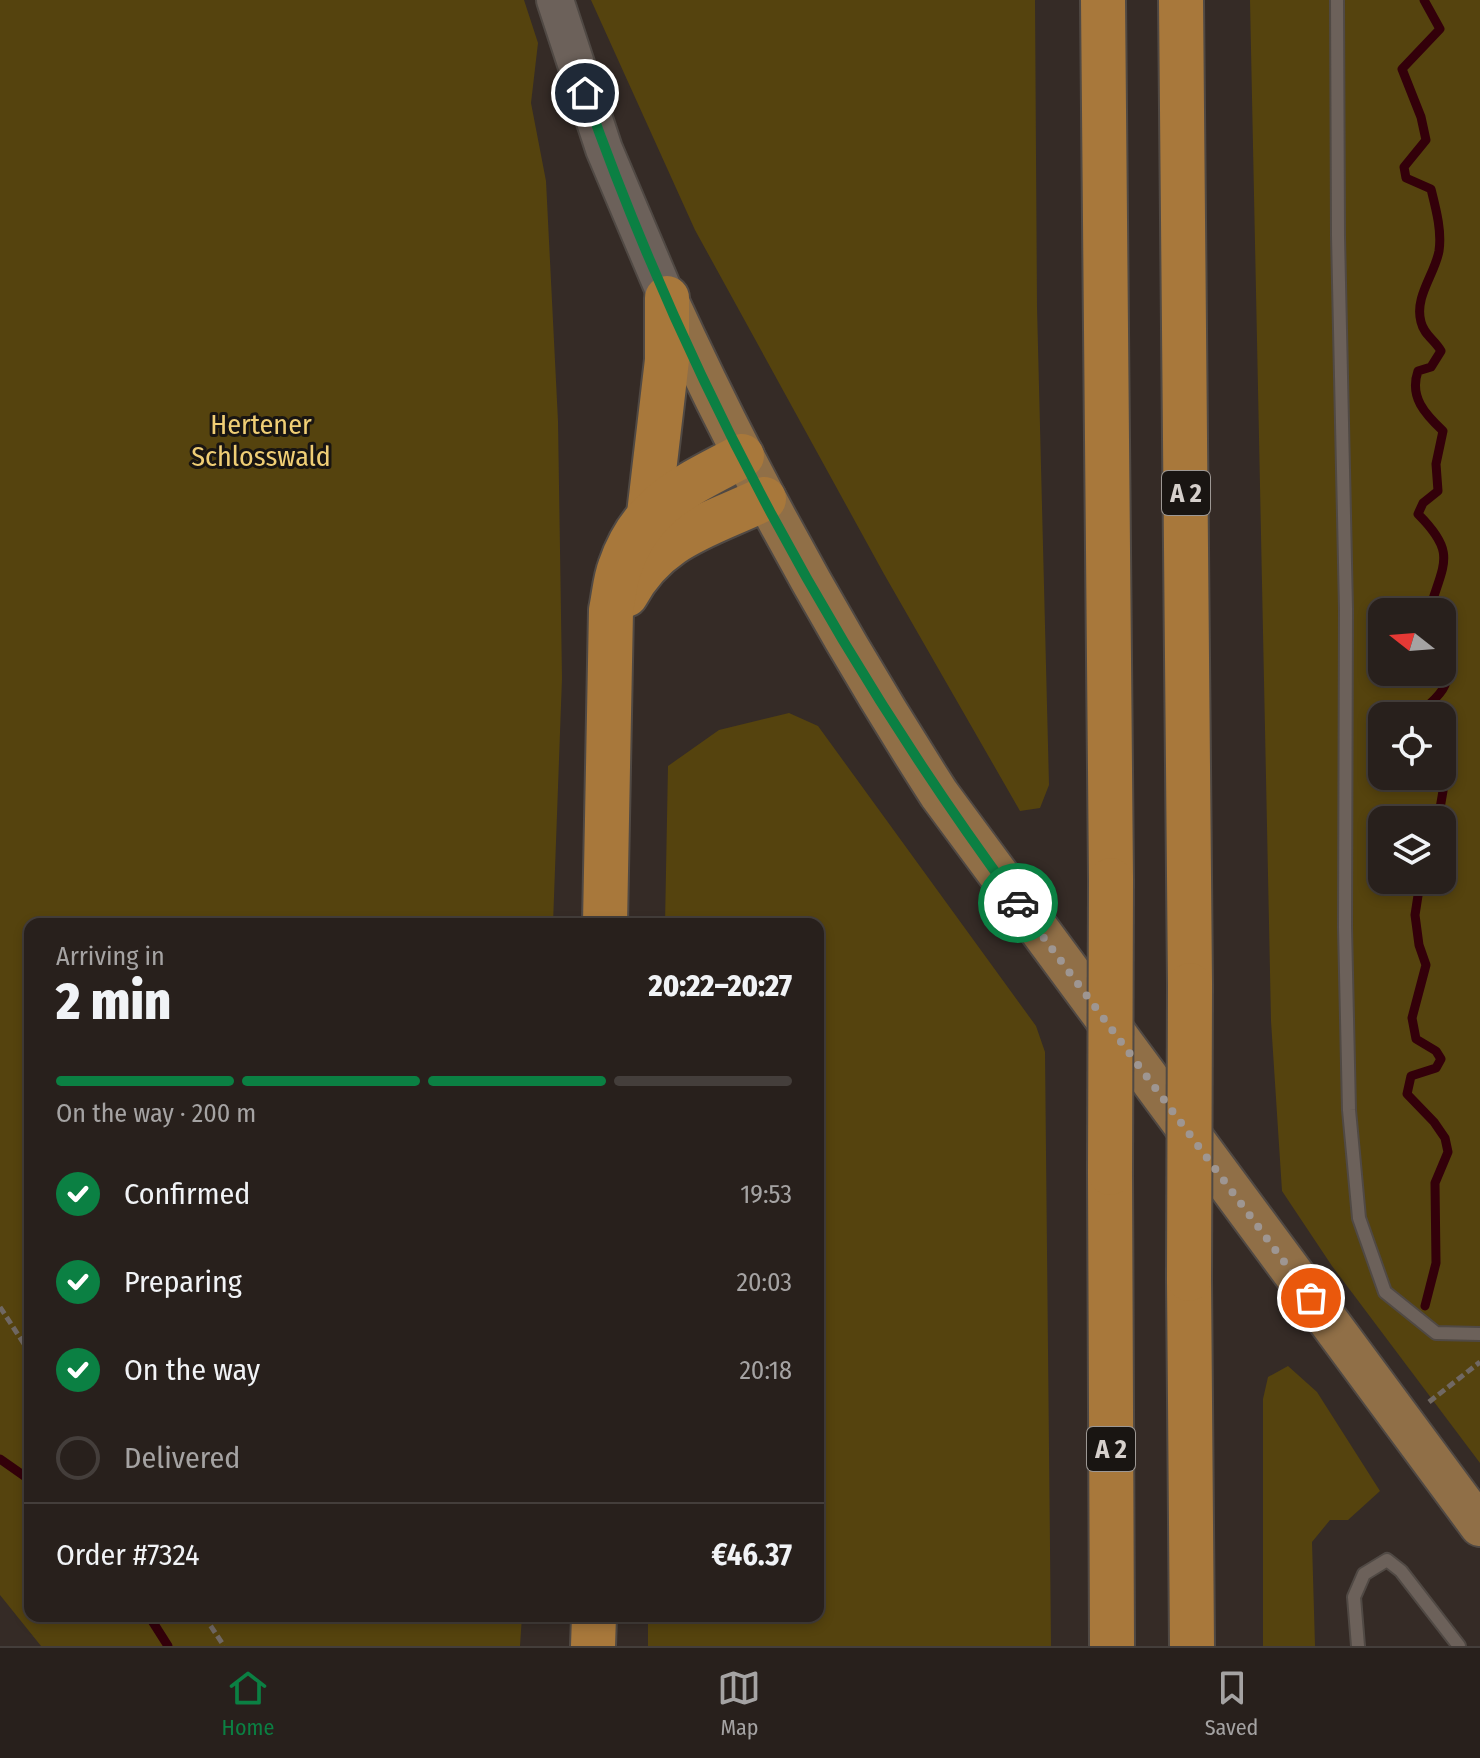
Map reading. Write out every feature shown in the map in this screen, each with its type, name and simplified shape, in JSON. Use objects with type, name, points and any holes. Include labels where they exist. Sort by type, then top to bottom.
[{"type":"highway","name":"A 2","points":[[1103,0],[1111,880],[1112,1646]]},
{"type":"highway","name":"A 2","points":[[1181,0],[1190,985],[1192,1646]]},
{"type":"highway","points":[[649,514],[667,360],[667,298]]},
{"type":"highway","points":[[605,918],[611,610],[620,568],[649,514],[666,499],[742,456]]},
{"type":"highway","points":[[610,639],[621,603],[637,574],[661,550],[689,532],[764,499]]},
{"type":"highway","points":[[593,1646],[594,1622]]},
{"type":"main road","points":[[555,0],[604,149],[667,298],[764,499],[881,704],[982,854],[1480,1526]]},
{"type":"lane","points":[[1337,0],[1338,252],[1346,609],[1345,927],[1349,1110],[1359,1218],[1385,1292],[1436,1333],[1480,1334]]},
{"type":"lane","points":[[1358,1646],[1354,1597],[1364,1574],[1387,1560],[1401,1571],[1459,1646]]},
{"type":"path","points":[[0,1307],[24,1344]]},
{"type":"path","points":[[1403,1422],[1480,1362]]},
{"type":"path","points":[[208,1622],[224,1646]]},
{"type":"green space","name":"Hertener Schlosswald","points":[[0,0],[524,0],[538,43],[531,103],[546,181],[558,421],[562,678],[553,918],[24,918],[24,1622],[522,1622],[520,1646],[41,1646],[0,1595]]},
{"type":"green space","points":[[591,0],[1035,0],[1037,307],[1049,785],[1040,808],[1020,811],[884,574],[695,230]]},
{"type":"green space","points":[[1250,0],[1480,0],[1480,1463],[1332,1266],[1282,1191],[1271,1021]]},
{"type":"green space","points":[[789,713],[818,726],[1036,1026],[1045,1052],[1051,1646],[648,1646],[648,1622],[824,1622],[824,918],[665,918],[668,766],[719,730]]},
{"type":"green space","points":[[1288,1366],[1317,1392],[1380,1491],[1348,1520],[1330,1520],[1312,1542],[1315,1646],[1263,1646],[1263,1399],[1268,1377]]},
{"type":"waterway","points":[[1424,0],[1440,29],[1402,69],[1421,117],[1426,140],[1404,167],[1406,178],[1431,189],[1440,236],[1437,260],[1420,304],[1420,313],[1425,330],[1441,351],[1431,367],[1418,371],[1416,380],[1420,404],[1443,431],[1436,464],[1438,491],[1423,503],[1418,514],[1439,539],[1443,550],[1442,570],[1433,598]]},
{"type":"waterway","points":[[1432,702],[1444,686]]},
{"type":"waterway","points":[[1440,806],[1443,790]]},
{"type":"waterway","points":[[1418,894],[1415,915],[1419,945],[1426,965],[1412,1018],[1416,1039],[1436,1051],[1441,1059],[1436,1068],[1411,1076],[1407,1094],[1434,1122],[1445,1138],[1448,1152],[1435,1183],[1436,1263],[1425,1306]]},
{"type":"waterway","points":[[0,1459],[24,1476]]},
{"type":"waterway","points":[[153,1622],[168,1646]]},
{"type":"way so far","points":[[1018,903],[1311,1298]]},
{"type":"route","points":[[585,93],[604,149],[667,298],[764,499],[881,704],[939,794],[1018,903]]}]
